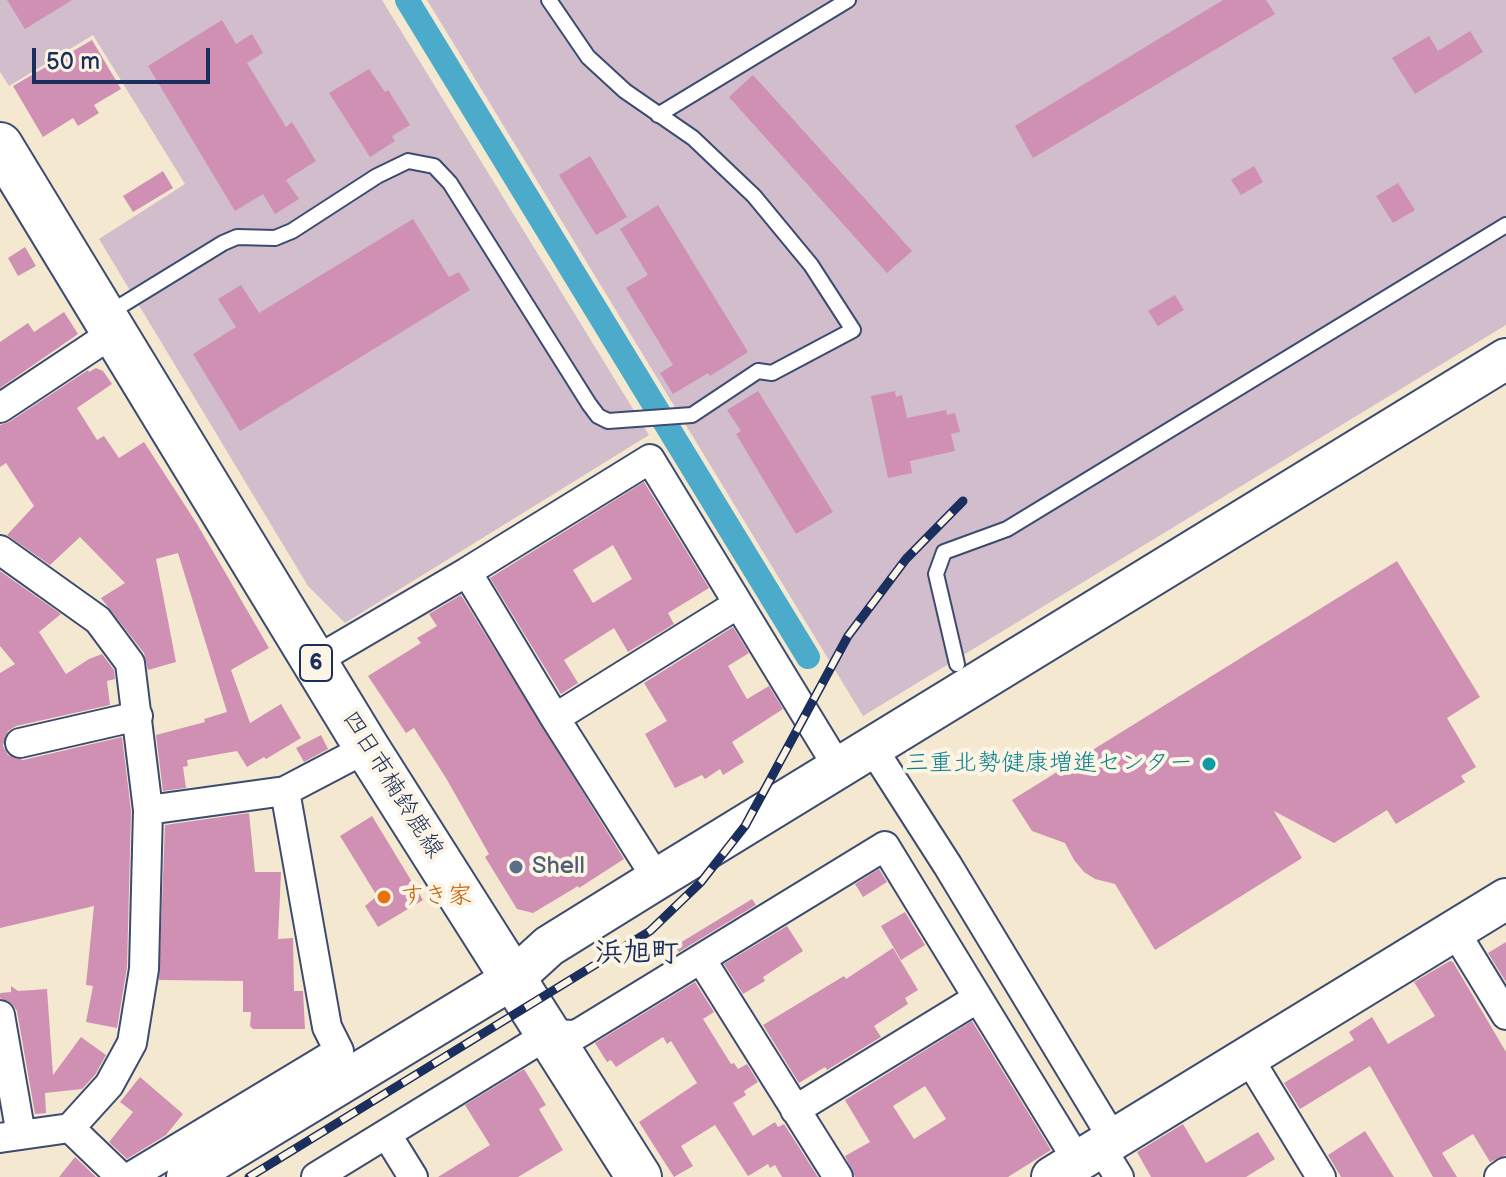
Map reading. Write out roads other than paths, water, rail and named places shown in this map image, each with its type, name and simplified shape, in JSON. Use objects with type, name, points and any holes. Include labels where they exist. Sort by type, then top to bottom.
[{"type":"main road","name":"四日市楠鈴鹿線","points":[[0,145],[367,748],[639,1177]]},
{"type":"street","points":[[0,408],[108,325]]},
{"type":"street","points":[[187,1177],[514,978],[549,946],[873,749],[961,677],[1506,359]]},
{"type":"street","points":[[315,661],[650,459],[839,769]]},
{"type":"street","points":[[0,550],[98,620],[130,663],[148,810],[144,969],[132,1043],[109,1085],[70,1128],[11,1136],[0,1015]]},
{"type":"street","points":[[467,572],[657,879]]},
{"type":"street","points":[[555,718],[738,604]]},
{"type":"street","points":[[20,743],[138,716]]},
{"type":"street","points":[[148,810],[285,791],[367,748]]},
{"type":"street","points":[[873,749],[957,880],[1092,1160]]},
{"type":"street","points":[[130,1177],[339,1051],[327,1027],[285,791]]},
{"type":"street","points":[[316,1177],[549,1034],[576,1035],[885,846],[978,998],[1092,1160]]},
{"type":"street","points":[[1092,1160],[1248,1057],[1506,899]]},
{"type":"street","points":[[1454,930],[1506,1015]]},
{"type":"street","points":[[701,959],[838,1177]]},
{"type":"street","points":[[795,1110],[978,998]]},
{"type":"street","points":[[1248,1057],[1321,1177]]},
{"type":"street","points":[[70,1128],[121,1177]]},
{"type":"street","points":[[387,1135],[413,1177]]},
{"type":"street","points":[[1499,1177],[1506,1172]]},
{"type":"lane","points":[[108,325],[223,243],[237,237],[275,238],[292,231],[377,176],[408,161],[434,166],[450,183],[598,416],[608,421],[692,415],[758,371],[772,373],[853,330],[811,265],[754,196],[693,138],[625,91],[588,57],[549,0]]},
{"type":"lane","points":[[658,115],[848,0]]},
{"type":"lane","points":[[961,677],[936,574],[944,552],[1007,529],[1506,225]]},
{"type":"waterway","points":[[407,0],[808,657]]},
{"type":"railway","points":[[249,1177],[650,931],[701,882],[745,826],[848,636],[906,559],[963,501]]},
{"type":"place","name":"三重北勢健康増進センター","points":[[1209,764]]},
{"type":"place","name":"Shell","points":[[516,867]]},
{"type":"place","name":"すき家","points":[[384,897]]},
{"type":"district","name":"浜旭町","points":[[637,954]]}]
